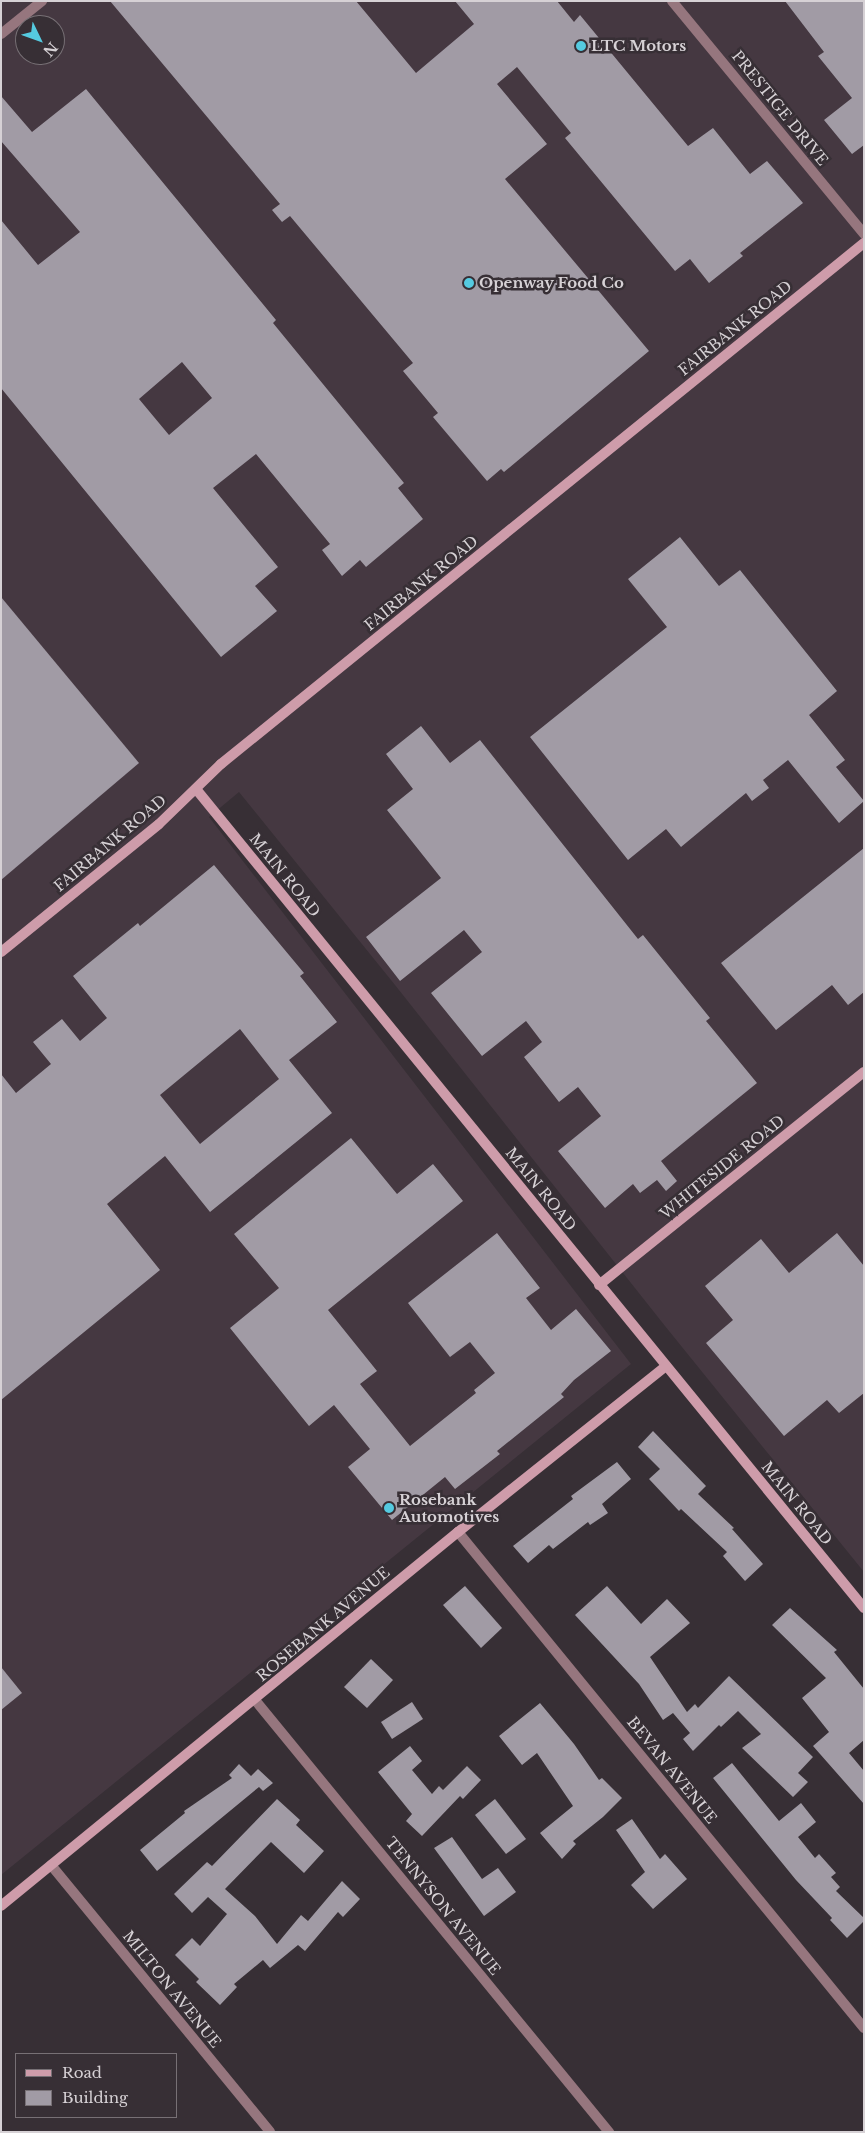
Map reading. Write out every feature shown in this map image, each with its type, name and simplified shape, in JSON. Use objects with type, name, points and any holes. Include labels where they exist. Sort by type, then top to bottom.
[{"type":"main road","name":"FAIRBANK ROAD","points":[[1,952],[160,824],[221,764],[864,243]]},
{"type":"main road","name":"MAIN ROAD","points":[[196,789],[864,1608]]},
{"type":"main road","name":"WHITESIDE ROAD","points":[[600,1285],[864,1072]]},
{"type":"main road","name":"ROSEBANK AVENUE","points":[[1,1906],[458,1532],[666,1366]]},
{"type":"street","points":[[1,34],[42,1]]},
{"type":"street","name":"PRESTIGE DRIVE","points":[[672,1],[864,234]]},
{"type":"street","name":"BEVAN AVENUE","points":[[458,1532],[864,2028]]},
{"type":"street","name":"TENNYSON AVENUE","points":[[255,1700],[609,2132]]},
{"type":"street","name":"MILTON AVENUE","points":[[51,1865],[270,2132]]},
{"type":"shaded area","points":[[1,1],[864,1],[864,1572],[239,792],[209,817],[631,1364],[1,1875]]},
{"type":"building","name":"Openway Food Co","points":[[110,1],[356,1],[416,73],[474,24],[455,1],[557,1],[574,22],[580,15],[688,146],[713,128],[750,174],[767,161],[803,203],[740,253],[743,256],[709,283],[690,259],[675,271],[565,138],[571,133],[517,67],[497,84],[547,144],[505,179],[649,351],[504,472],[501,469],[487,481],[433,417],[438,413],[403,371],[413,363],[290,216],[282,222],[272,210],[280,204]]},
{"type":"building","points":[[785,1],[864,1],[864,145],[852,154],[824,120],[852,98],[818,56],[824,52]]},
{"type":"building","points":[[86,89],[276,320],[273,323],[404,483],[398,488],[423,519],[366,567],[360,560],[342,576],[322,550],[330,544],[256,454],[213,488],[278,567],[255,586],[277,611],[221,657],[1,388],[1,220],[38,265],[80,232],[1,141],[1,96],[32,132]],"holes":[[[182,362],[212,398],[169,435],[139,399]]]},
{"type":"building","points":[[680,537],[719,586],[740,570],[837,691],[809,715],[845,760],[836,767],[864,801],[839,823],[788,760],[763,780],[769,788],[752,801],[746,793],[681,847],[666,829],[628,860],[530,737],[667,627],[628,579]]},
{"type":"building","points":[[1,597],[139,763],[1,880]]},
{"type":"building","points":[[421,726],[450,763],[480,740],[638,939],[643,935],[710,1018],[706,1021],[757,1083],[661,1161],[677,1181],[666,1191],[657,1180],[640,1193],[633,1184],[605,1208],[558,1151],[601,1116],[578,1087],[559,1102],[524,1057],[542,1042],[526,1021],[482,1056],[431,993],[482,952],[464,930],[400,981],[366,937],[441,878],[387,810],[413,789],[386,754]]},
{"type":"building","points":[[864,848],[864,992],[848,1005],[832,985],[776,1030],[721,963]]},
{"type":"building","points":[[214,865],[304,973],[300,976],[337,1022],[289,1060],[332,1113],[210,1212],[165,1156],[107,1204],[160,1270],[1,1400],[1,1074],[16,1093],[51,1064],[33,1042],[62,1019],[80,1041],[107,1018],[73,976],[138,923],[140,926]],"holes":[[[240,1029],[279,1079],[200,1144],[160,1095]]]},
{"type":"building","points":[[351,1138],[397,1194],[433,1164],[463,1201],[328,1310],[377,1371],[360,1384],[410,1446],[476,1393],[474,1390],[495,1373],[470,1342],[450,1357],[408,1303],[497,1233],[540,1288],[526,1298],[551,1330],[576,1309],[611,1351],[574,1380],[561,1394],[564,1397],[497,1451],[500,1454],[455,1489],[445,1477],[392,1520],[348,1467],[370,1449],[334,1405],[309,1426],[230,1328],[279,1288],[234,1234]]},
{"type":"building","points":[[837,1233],[864,1266],[864,1393],[839,1413],[827,1400],[784,1436],[706,1343],[733,1320],[705,1286],[761,1239],[789,1273]]},
{"type":"building","points":[[653,1431],[706,1486],[698,1494],[734,1528],[732,1529],[763,1564],[745,1581],[723,1556],[727,1552],[681,1509],[679,1511],[649,1479],[660,1469],[638,1447]]},
{"type":"building","points":[[617,1462],[631,1479],[602,1504],[608,1513],[590,1525],[588,1522],[553,1549],[549,1545],[528,1563],[513,1546],[573,1499],[571,1496]]},
{"type":"building","points":[[465,1586],[502,1628],[481,1648],[443,1605]]},
{"type":"building","points":[[607,1586],[641,1624],[667,1599],[690,1623],[650,1657],[687,1712],[695,1704],[698,1708],[729,1676],[813,1757],[798,1773],[808,1782],[793,1797],[742,1748],[761,1734],[738,1711],[721,1727],[719,1725],[693,1751],[683,1739],[690,1733],[673,1713],[663,1720],[639,1684],[575,1615]]},
{"type":"building","points":[[790,1608],[837,1650],[834,1652],[864,1689],[864,1740],[849,1753],[864,1771],[864,1804],[813,1746],[829,1732],[802,1698],[826,1678],[772,1625]]},
{"type":"building","points":[[371,1659],[393,1680],[367,1708],[344,1687]]},
{"type":"building","points":[[1,1667],[22,1693],[1,1710]]},
{"type":"building","points":[[412,1702],[423,1719],[392,1739],[381,1722]]},
{"type":"building","points":[[540,1703],[574,1744],[599,1780],[602,1778],[622,1798],[603,1817],[573,1841],[576,1844],[562,1859],[540,1833],[573,1806],[537,1753],[522,1765],[499,1736]]},
{"type":"building","points":[[410,1746],[422,1761],[412,1770],[432,1794],[439,1786],[443,1790],[467,1766],[481,1780],[463,1799],[460,1796],[422,1836],[406,1821],[412,1814],[378,1772]]},
{"type":"building","points":[[732,1763],[779,1821],[801,1803],[816,1822],[798,1837],[815,1858],[819,1854],[836,1873],[831,1877],[840,1887],[836,1891],[864,1918],[864,1921],[847,1938],[830,1920],[832,1918],[796,1880],[713,1778]]},
{"type":"building","points":[[239,1764],[251,1776],[258,1769],[273,1783],[263,1791],[259,1787],[157,1871],[140,1850],[185,1813],[184,1811],[232,1778],[229,1775]]},
{"type":"building","points":[[277,1799],[300,1820],[296,1825],[324,1851],[304,1873],[271,1842],[225,1889],[255,1916],[277,1944],[301,1915],[308,1921],[342,1881],[360,1899],[343,1917],[338,1912],[305,1951],[298,1945],[270,1968],[263,1960],[234,1984],[237,1987],[220,2005],[196,1982],[199,1979],[175,1955],[192,1938],[200,1946],[227,1914],[208,1897],[192,1913],[174,1894],[207,1862],[212,1866]]},
{"type":"building","points":[[495,1799],[526,1839],[506,1854],[475,1815]]},
{"type":"building","points":[[632,1819],[660,1859],[665,1854],[687,1879],[653,1909],[631,1885],[645,1872],[616,1830]]},
{"type":"building","points":[[452,1837],[482,1879],[498,1868],[516,1892],[484,1916],[434,1848]]},
{"type":"place","name":"LTC Motors","points":[[581,46]]},
{"type":"place","name":"Openway Food Co","points":[[469,283]]},
{"type":"place","name":"Rosebank Automotives","points":[[389,1508]]}]
